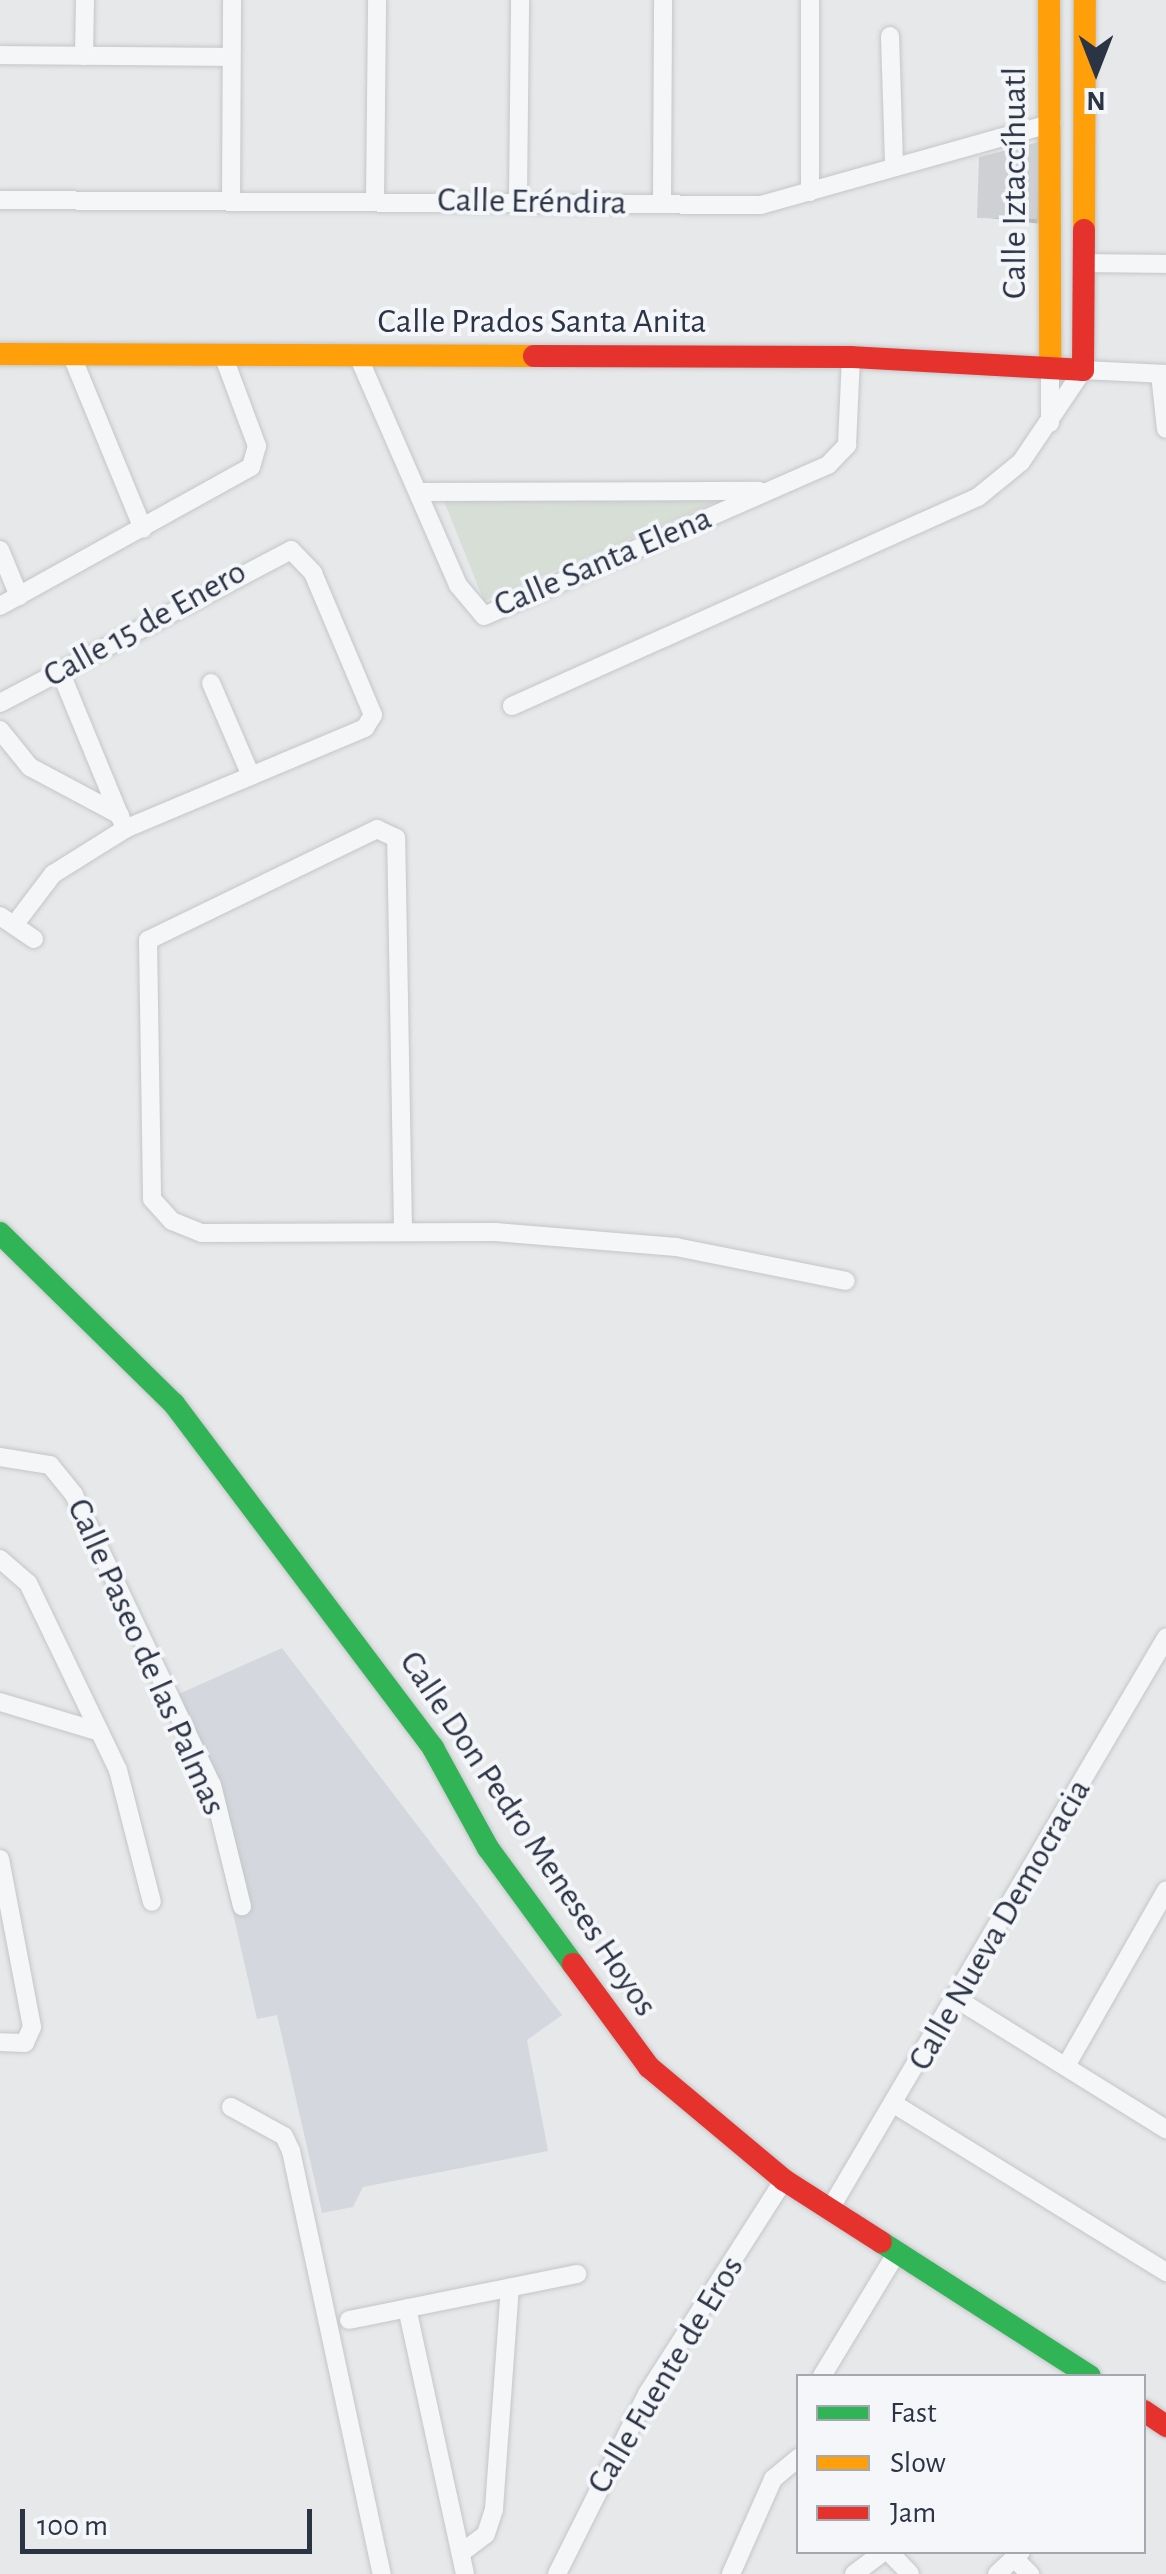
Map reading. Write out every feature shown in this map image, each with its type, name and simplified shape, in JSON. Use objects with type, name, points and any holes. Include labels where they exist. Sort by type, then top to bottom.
[{"type":"street","points":[[84,56],[85,0]]},
{"type":"street","points":[[230,202],[232,0]]},
{"type":"street","points":[[375,200],[377,0]]},
{"type":"street","points":[[518,200],[520,0]]},
{"type":"street","points":[[662,204],[663,0]]},
{"type":"street","points":[[810,0],[810,192]]},
{"type":"street","name":"Calle Iztaccíhuatl","points":[[1049,0],[1050,366]]},
{"type":"street","name":"Calle Iztaccíhuatl","points":[[1084,370],[1086,0]]},
{"type":"street","points":[[890,36],[894,162]]},
{"type":"street","points":[[0,56],[231,58]]},
{"type":"street","name":"Calle Eréndira","points":[[0,200],[518,200],[762,205],[894,162],[1052,124]]},
{"type":"street","points":[[1087,263],[1166,264]]},
{"type":"street","name":"Calle Prados Santa Anita","points":[[0,354],[852,357],[1084,370]]},
{"type":"street","points":[[70,354],[144,529]]},
{"type":"street","points":[[0,606],[241,476],[257,446],[222,355]]},
{"type":"street","name":"Calle Santa Elena","points":[[358,356],[458,585],[484,616],[828,465],[847,445],[852,357]]},
{"type":"street","points":[[1050,366],[1050,424]]},
{"type":"street","points":[[512,706],[978,496],[1050,424],[1084,370],[1163,374],[1166,428]]},
{"type":"street","points":[[420,492],[766,492]]},
{"type":"street","points":[[0,550],[19,596]]},
{"type":"street","name":"Calle 15 de Enero","points":[[0,702],[291,550],[312,573],[372,715],[364,728],[251,776]]},
{"type":"street","points":[[60,672],[123,822]]},
{"type":"street","points":[[34,939],[8,920],[54,874],[123,822],[251,776],[211,683]]},
{"type":"street","points":[[0,730],[30,767],[123,822]]},
{"type":"street","points":[[403,1230],[396,838],[377,829],[148,940],[152,1199],[202,1232],[403,1230],[676,1247],[846,1282]]},
{"type":"street","name":"Calle Don Pedro Meneses Hoyos","points":[[0,1233],[174,1404],[433,1748],[488,1848],[609,2022],[784,2180],[1087,2374]]},
{"type":"street","name":"Calle Paseo de las Palmas","points":[[0,1457],[50,1465],[74,1496],[212,1785],[242,1906]]},
{"type":"street","points":[[0,1559],[28,1584],[100,1732],[129,1798],[152,1902]]},
{"type":"street","name":"Calle Nueva Democracia","points":[[830,2209],[960,2001],[1166,1638]]},
{"type":"street","points":[[0,1702],[100,1732]]},
{"type":"street","points":[[0,1859],[32,2027],[25,2043],[0,2042]]},
{"type":"street","points":[[1066,2066],[1166,1890]]},
{"type":"street","points":[[960,2001],[1166,2129]]},
{"type":"street","points":[[894,2104],[1166,2272]]},
{"type":"street","points":[[231,2107],[284,2136],[291,2150],[382,2574]]},
{"type":"street","name":"Calle Fuente de Eros","points":[[556,2574],[648,2394],[784,2180]]},
{"type":"street","points":[[823,2374],[896,2252]]},
{"type":"street","points":[[349,2320],[578,2274]]},
{"type":"street","points":[[460,2554],[486,2534],[494,2509],[510,2288]]},
{"type":"street","points":[[407,2308],[465,2574]]},
{"type":"street","points":[[731,2574],[773,2479],[796,2460]]},
{"type":"street","points":[[888,2554],[910,2574]]},
{"type":"street","points":[[997,2574],[1018,2555],[1030,2574]]},
{"type":"shaded area","points":[[444,501],[718,501],[484,601]]},
{"type":"shaded area","points":[[282,1648],[562,2015],[527,2040],[548,2151],[363,2187],[353,2207],[322,2213],[277,2015],[257,2019],[204,1785],[163,1701]]},
{"type":"building","points":[[1039,142],[1037,219],[977,218],[979,157]]},
{"type":"traffic: fast","points":[[0,1233],[174,1404],[433,1748],[488,1848],[573,1964]]},
{"type":"traffic: fast","points":[[881,2242],[1087,2374]]},
{"type":"traffic: slow","points":[[1049,0],[1050,366]]},
{"type":"traffic: slow","points":[[1084,230],[1085,0]]},
{"type":"traffic: slow","points":[[0,354],[534,356]]},
{"type":"traffic: jam","points":[[534,356],[851,357],[1083,370],[1084,230]]},
{"type":"traffic: jam","points":[[573,1964],[649,2067],[784,2180],[881,2242]]},
{"type":"traffic: jam","points":[[1146,2412],[1166,2426]]}]
